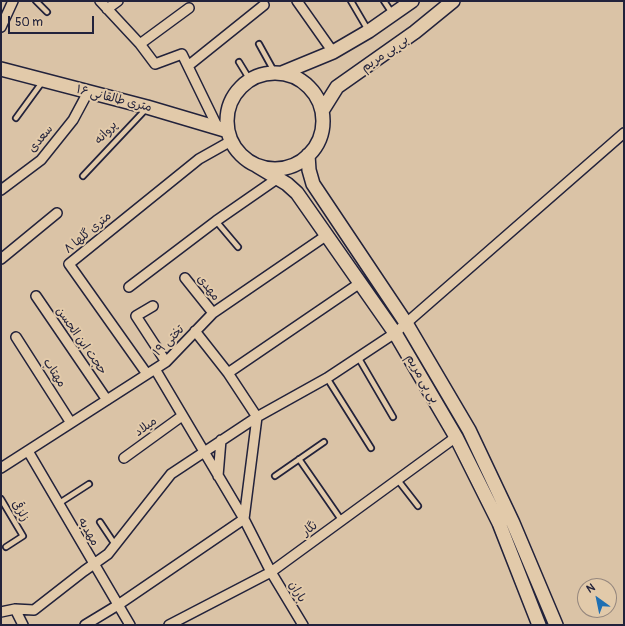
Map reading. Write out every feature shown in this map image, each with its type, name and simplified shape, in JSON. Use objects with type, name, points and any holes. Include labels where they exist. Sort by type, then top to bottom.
[{"type":"street","points":[[1,27],[13,1]]},
{"type":"street","points":[[100,1],[140,44],[155,64],[182,54],[225,133],[242,156],[257,166],[270,169],[284,168],[297,163],[308,155],[318,143],[322,128],[322,112],[317,98],[312,90],[300,80],[279,73]]},
{"type":"street","points":[[107,9],[118,1]]},
{"type":"street","points":[[297,1],[332,52]]},
{"type":"street","points":[[225,133],[230,102],[238,90],[250,80],[262,75],[279,73],[332,52],[369,31],[412,1]]},
{"type":"street","name":"بی بی مریم","points":[[322,112],[337,87],[415,32],[454,1]]},
{"type":"street","points":[[188,66],[264,5]]},
{"type":"street","points":[[140,44],[189,8]]},
{"type":"street","name":"۱۶ متری طالقانی","points":[[1,70],[147,107],[225,133]]},
{"type":"street","name":"سعدی","points":[[1,190],[41,160],[73,120],[88,92]]},
{"type":"street","name":"۸ متری گلها","points":[[151,372],[69,264],[199,159],[225,133]]},
{"type":"street","points":[[1,612],[15,609],[34,610],[108,554],[116,546],[171,474],[257,417],[326,378],[395,333],[624,134]]},
{"type":"street","name":"بی بی مریم","points":[[308,155],[309,170],[313,184],[406,323],[469,430],[513,523],[556,625]]},
{"type":"street","name":"بی بی مریم","points":[[257,166],[278,178],[297,193],[395,333],[456,437],[499,523],[540,625]]},
{"type":"street","points":[[129,287],[216,221],[278,178]]},
{"type":"street","points":[[1,259],[57,213]]},
{"type":"street","name":"تختی ۱۹","points":[[1,468],[166,362],[212,313],[327,235]]},
{"type":"street","name":"مهدی","points":[[185,278],[212,313]]},
{"type":"street","points":[[228,374],[360,283]]},
{"type":"street","name":"حجت ابن الحسن","points":[[36,296],[107,400]]},
{"type":"street","points":[[153,306],[136,316],[166,362]]},
{"type":"street","points":[[85,625],[118,605],[244,519],[257,417],[228,374],[195,331]]},
{"type":"street","name":"مهتاب","points":[[16,337],[72,423]]},
{"type":"street","name":"باران","points":[[151,372],[182,416],[244,519],[271,572],[303,625]]},
{"type":"street","name":"میلاد","points":[[124,458],[182,416]]},
{"type":"street","name":"نگار","points":[[176,624],[271,572],[456,437]]},
{"type":"street","points":[[218,476],[221,440]]},
{"type":"street","name":"مهدیه","points":[[28,451],[93,565],[130,625]]},
{"type":"street","points":[[15,609],[24,625]]},
{"type":"lane","points":[[36,1],[47,12]]},
{"type":"lane","points":[[350,1],[369,31]]},
{"type":"lane","points":[[384,1],[393,14]]},
{"type":"lane","points":[[258,44],[279,73]]},
{"type":"lane","points":[[240,62],[250,80]]},
{"type":"lane","points":[[16,118],[43,81]]},
{"type":"lane","name":"پروانه","points":[[83,176],[147,107]]},
{"type":"lane","points":[[216,221],[238,247]]},
{"type":"lane","points":[[358,356],[392,417]]},
{"type":"lane","points":[[326,378],[371,448]]},
{"type":"lane","points":[[275,476],[324,442]]},
{"type":"lane","points":[[299,459],[342,521]]},
{"type":"lane","points":[[397,479],[418,506]]},
{"type":"lane","points":[[58,504],[89,484]]},
{"type":"lane","name":"زلزقی","points":[[1,499],[23,536],[6,547]]},
{"type":"lane","points":[[100,522],[116,546]]}]
